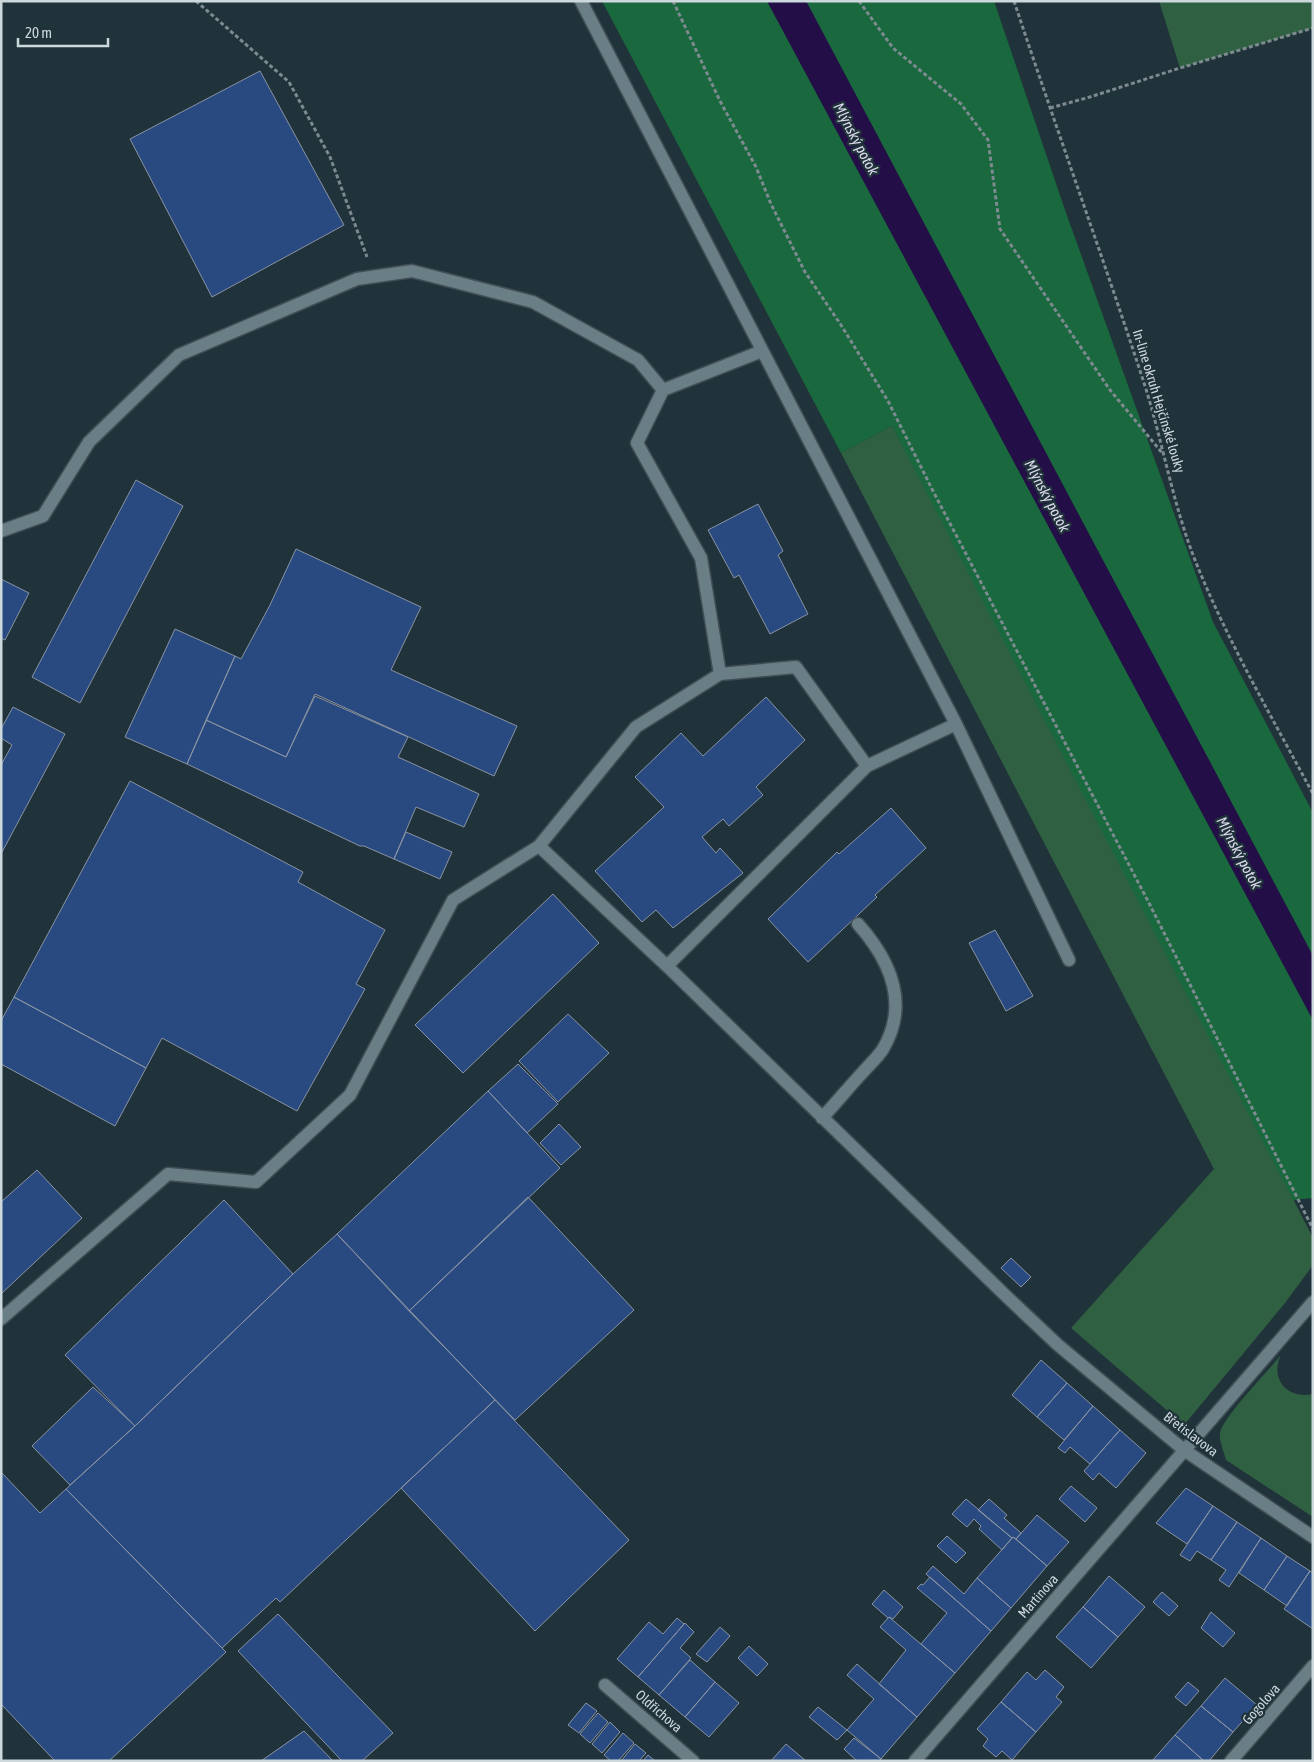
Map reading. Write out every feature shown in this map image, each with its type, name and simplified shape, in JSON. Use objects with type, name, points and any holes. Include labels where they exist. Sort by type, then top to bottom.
[{"type":"street","points":[[581,1],[956,724],[1069,960]]},
{"type":"street","points":[[1,531],[43,516],[89,442],[179,355],[357,279],[412,271],[533,302],[638,360],[663,390]]},
{"type":"street","points":[[720,674],[701,558],[637,443],[663,390],[762,351]]},
{"type":"street","points":[[1,1319],[168,1174],[256,1182],[350,1095],[453,900],[539,846],[636,727],[720,674],[796,667],[867,766]]},
{"type":"street","points":[[666,966],[867,766],[956,724]]},
{"type":"street","name":"Břetislavova","points":[[539,846],[666,966],[1004,1296],[1058,1345],[1184,1450],[1313,1537]]},
{"type":"street","points":[[822,1118],[882,1050],[892,1029],[896,1008],[895,991],[884,958],[872,939],[858,924]]},
{"type":"street","name":"Martinova","points":[[915,1761],[1313,1302]]},
{"type":"street","name":"Gogolova","points":[[1231,1761],[1313,1666]]},
{"type":"street","name":"Oldřichova","points":[[605,1685],[693,1761]]},
{"type":"path","points":[[196,1],[289,82],[330,157],[374,277]]},
{"type":"path","points":[[673,1],[720,101],[756,167],[771,204],[805,272],[841,325],[888,401],[933,491],[1149,903],[1313,1229]]},
{"type":"path","points":[[859,1],[893,48],[961,104],[988,140],[1000,229],[1110,390],[1165,456]]},
{"type":"path","name":"In-line okruh Hejčínské louky","points":[[1014,1],[1134,352],[1156,422],[1177,506],[1200,573],[1224,625],[1313,794]]},
{"type":"path","points":[[1050,108],[1313,28]]},
{"type":"green space","points":[[602,1],[767,1],[1313,1020],[1313,1198],[1293,1200],[892,426],[841,453]]},
{"type":"green space","points":[[806,1],[994,1],[1065,210],[1213,622],[1313,813],[1313,956]]},
{"type":"green space","points":[[1159,1],[1313,1],[1313,28],[1180,68]]},
{"type":"green space","points":[[892,426],[1041,706],[1313,1238],[1313,1265],[1285,1303],[1184,1425],[1071,1328],[1214,1169],[841,453]]},
{"type":"green space","points":[[1281,1355],[1277,1372],[1283,1386],[1296,1394],[1313,1394],[1313,1517],[1226,1460],[1220,1439],[1220,1433],[1229,1416]]},
{"type":"water","name":"Mlýnský potok","points":[[767,1],[806,1],[1313,956],[1313,1020]]},
{"type":"building","points":[[260,71],[344,225],[212,297],[130,139]]},
{"type":"building","points":[[136,480],[183,506],[80,703],[32,677]]},
{"type":"building","points":[[758,504],[783,551],[778,555],[808,614],[770,634],[739,575],[734,578],[708,530]]},
{"type":"building","points":[[296,549],[421,607],[391,670],[517,726],[494,776],[315,694],[286,757],[206,720],[235,656],[241,659],[270,605]]},
{"type":"building","points":[[1,579],[29,593],[5,640],[1,638]]},
{"type":"building","points":[[175,629],[235,656],[187,764],[125,737]]},
{"type":"building","points":[[315,696],[408,737],[398,757],[479,794],[464,827],[416,807],[394,859],[360,846],[187,764],[206,720],[286,757]]},
{"type":"building","points":[[766,697],[805,740],[756,787],[763,795],[729,826],[723,819],[702,837],[716,853],[720,848],[743,873],[673,928],[656,910],[642,922],[595,871],[664,807],[635,777],[681,733],[703,756]]},
{"type":"building","points":[[13,707],[65,734],[1,854],[1,765],[12,745],[1,738],[1,729]]},
{"type":"building","points":[[130,781],[303,872],[298,882],[385,930],[356,984],[365,989],[297,1111],[162,1038],[146,1068],[14,997]]},
{"type":"building","points":[[891,808],[926,848],[875,895],[877,897],[808,962],[768,919],[837,852],[839,854]]},
{"type":"building","points":[[406,832],[452,852],[440,879],[394,859]]},
{"type":"building","points":[[553,894],[599,943],[463,1073],[415,1025]]},
{"type":"building","points":[[995,930],[1033,996],[1006,1011],[969,943]]},
{"type":"building","points":[[14,997],[146,1068],[115,1126],[1,1064],[1,1021]]},
{"type":"building","points":[[568,1014],[609,1053],[558,1102],[519,1061]]},
{"type":"building","points":[[518,1064],[558,1104],[527,1133],[488,1091]]},
{"type":"building","points":[[488,1091],[560,1168],[409,1311],[337,1234]]},
{"type":"building","points":[[559,1124],[581,1147],[561,1165],[540,1143]]},
{"type":"building","points":[[37,1170],[82,1218],[1,1294],[1,1202]]},
{"type":"building","points":[[528,1197],[634,1310],[515,1420],[409,1311]]},
{"type":"building","points":[[224,1200],[293,1274],[135,1426],[65,1355]]},
{"type":"building","points":[[337,1234],[495,1400],[280,1602],[276,1598],[222,1648],[66,1489]]},
{"type":"building","points":[[1011,1258],[1031,1277],[1021,1287],[1001,1268]]},
{"type":"building","points":[[1041,1360],[1067,1383],[1037,1417],[1012,1395]]},
{"type":"building","points":[[1067,1383],[1093,1406],[1064,1440],[1037,1417]]},
{"type":"building","points":[[93,1387],[135,1426],[70,1485],[32,1446]]},
{"type":"building","points":[[495,1400],[629,1540],[535,1631],[401,1488]]},
{"type":"building","points":[[1093,1406],[1120,1430],[1090,1464],[1070,1447],[1065,1453],[1058,1448]]},
{"type":"building","points":[[1120,1430],[1146,1453],[1116,1488],[1099,1473],[1093,1480],[1084,1471]]},
{"type":"building","points":[[1,1472],[40,1513],[66,1489],[226,1652],[109,1761],[55,1761],[1,1704]]},
{"type":"building","points":[[1071,1486],[1097,1508],[1085,1522],[1059,1499]]},
{"type":"building","points":[[1186,1488],[1213,1506],[1187,1544],[1156,1523]]},
{"type":"building","points":[[966,1499],[1012,1538],[1002,1550],[979,1529],[981,1526],[974,1519],[967,1527],[952,1514]]},
{"type":"building","points":[[989,1499],[1007,1515],[1004,1518],[1021,1533],[1016,1539],[1012,1538],[978,1510]]},
{"type":"building","points":[[1213,1506],[1237,1522],[1211,1560],[1197,1551],[1190,1561],[1180,1555]]},
{"type":"building","points":[[1037,1515],[1069,1542],[1047,1566],[1016,1539]]},
{"type":"building","points":[[1237,1522],[1261,1538],[1229,1587],[1219,1580],[1226,1570],[1211,1560]]},
{"type":"building","points":[[947,1536],[966,1553],[956,1563],[937,1546]]},
{"type":"building","points":[[1013,1537],[1047,1566],[1011,1608],[977,1578]]},
{"type":"building","points":[[1261,1538],[1287,1556],[1264,1590],[1239,1573]]},
{"type":"building","points":[[1287,1556],[1310,1571],[1287,1606],[1264,1590]]},
{"type":"building","points":[[933,1566],[964,1594],[977,1578],[1011,1608],[991,1631],[926,1574]]},
{"type":"building","points":[[1310,1571],[1313,1573],[1313,1629],[1284,1609]]},
{"type":"building","points":[[1109,1576],[1145,1607],[1118,1637],[1083,1607]]},
{"type":"building","points":[[930,1577],[991,1631],[955,1673],[921,1644],[947,1613],[917,1588],[921,1584],[923,1585]]},
{"type":"building","points":[[884,1590],[903,1607],[893,1619],[888,1618],[872,1604]]},
{"type":"building","points":[[1162,1592],[1178,1606],[1169,1616],[1153,1602]]},
{"type":"building","points":[[1083,1607],[1118,1637],[1091,1668],[1056,1637]]},
{"type":"building","points":[[1211,1612],[1235,1633],[1223,1647],[1201,1628]]},
{"type":"building","points":[[278,1614],[393,1733],[362,1761],[342,1761],[238,1651]]},
{"type":"building","points":[[889,1617],[955,1673],[917,1717],[879,1684],[906,1650],[880,1627]]},
{"type":"building","points":[[677,1618],[684,1624],[638,1677],[617,1659],[649,1622],[663,1634]]},
{"type":"building","points":[[685,1623],[694,1632],[680,1648],[691,1658],[659,1695],[638,1677]]},
{"type":"building","points":[[720,1627],[730,1636],[707,1662],[696,1654]]},
{"type":"building","points":[[749,1646],[768,1664],[757,1676],[738,1658]]},
{"type":"building","points":[[690,1660],[715,1682],[685,1717],[659,1695]]},
{"type":"building","points":[[857,1664],[917,1717],[881,1759],[847,1730],[874,1699],[847,1675]]},
{"type":"building","points":[[1045,1670],[1064,1687],[1056,1697],[1062,1702],[1036,1732],[1001,1702],[1027,1672],[1036,1680]]},
{"type":"building","points":[[1225,1678],[1257,1705],[1233,1732],[1201,1706]]},
{"type":"building","points":[[715,1682],[739,1703],[709,1737],[685,1717]]},
{"type":"building","points":[[1188,1682],[1199,1691],[1186,1706],[1175,1697]]},
{"type":"building","points":[[1001,1702],[1036,1732],[1012,1760],[1002,1751],[996,1757],[983,1746],[988,1739],[977,1729]]},
{"type":"building","points":[[586,1703],[597,1711],[579,1733],[568,1725]]},
{"type":"building","points":[[1201,1706],[1233,1732],[1209,1761],[1204,1761],[1175,1735]]},
{"type":"building","points":[[818,1707],[847,1730],[837,1740],[809,1717]]},
{"type":"building","points":[[598,1713],[608,1722],[590,1743],[580,1734]]},
{"type":"building","points":[[610,1722],[620,1732],[602,1753],[592,1744]]},
{"type":"building","points":[[304,1731],[333,1761],[261,1761]]},
{"type":"building","points":[[623,1733],[634,1743],[618,1761],[611,1761],[604,1755]]},
{"type":"building","points":[[1175,1735],[1204,1761],[1152,1761]]},
{"type":"building","points":[[854,1738],[881,1759],[879,1761],[857,1761],[844,1749]]},
{"type":"building","points":[[635,1744],[646,1753],[639,1761],[621,1761]]},
{"type":"building","points":[[786,1744],[806,1761],[771,1761]]},
{"type":"building","points":[[648,1755],[655,1761],[643,1761]]}]
